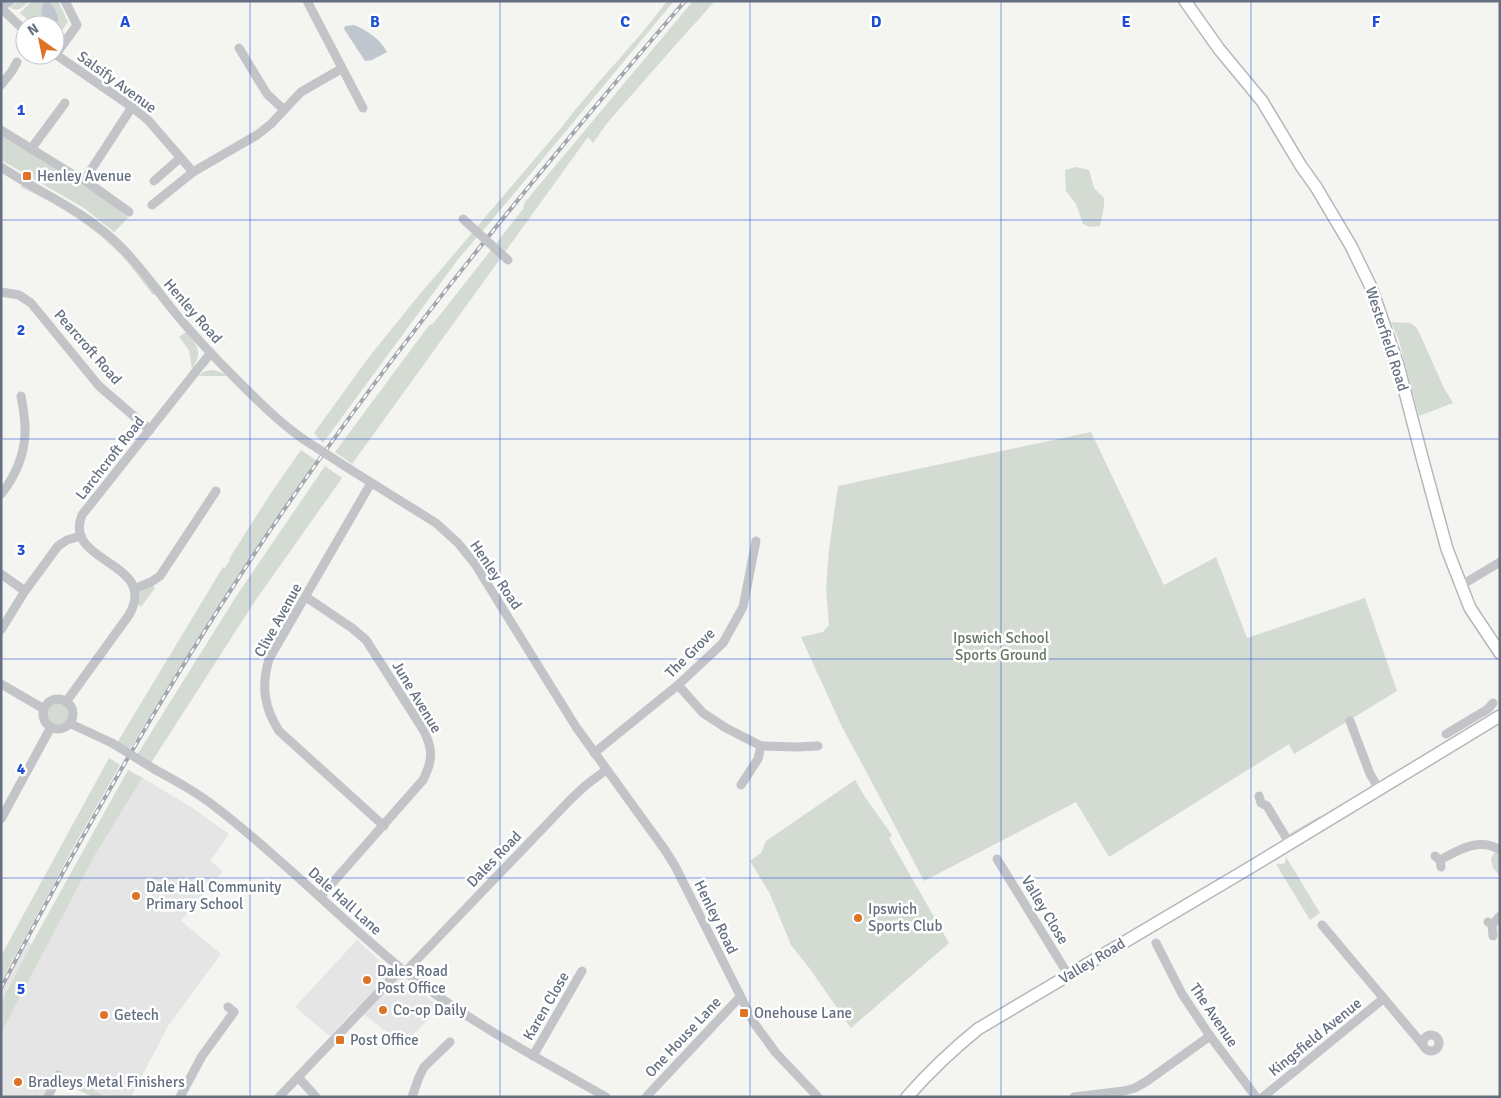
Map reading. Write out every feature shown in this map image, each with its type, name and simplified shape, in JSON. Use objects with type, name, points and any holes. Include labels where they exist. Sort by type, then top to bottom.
[{"type":"main road","name":"Westerfield Road","points":[[1185,1],[1219,49],[1262,101],[1300,166],[1316,187],[1351,246],[1371,287],[1398,365],[1435,508],[1460,586],[1473,614],[1500,653]]},
{"type":"main road","name":"Valley Road","points":[[907,1097],[958,1045],[978,1029],[1497,719]]},
{"type":"street","points":[[10,1],[1,7],[15,21]]},
{"type":"street","points":[[65,1],[77,25],[65,41]]},
{"type":"street","points":[[307,1],[362,108]]},
{"type":"street","points":[[239,48],[267,94],[283,109]]},
{"type":"street","name":"Salsify Avenue","points":[[65,61],[148,120],[193,172]]},
{"type":"street","points":[[1,85],[15,65]]},
{"type":"street","points":[[152,205],[193,172],[257,135],[301,92],[341,69]]},
{"type":"street","points":[[31,149],[65,103]]},
{"type":"street","points":[[83,179],[87,176],[132,107]]},
{"type":"street","points":[[1,130],[76,177],[83,179],[129,212]]},
{"type":"street","points":[[154,181],[180,158]]},
{"type":"street","name":"Henley Road","points":[[1,167],[72,208],[107,234],[136,264],[211,353],[263,406],[286,426],[303,439],[436,523],[464,550],[475,564],[576,727],[675,866],[754,1023],[776,1053],[818,1097]]},
{"type":"street","points":[[463,219],[508,260]]},
{"type":"street","name":"Pearcroft Road","points":[[1,292],[20,295],[31,303],[99,386],[150,430]]},
{"type":"street","name":"Larchcroft Road","points":[[81,536],[80,524],[85,510],[211,353]]},
{"type":"street","points":[[1,494],[11,481],[23,450],[25,429],[21,396]]},
{"type":"street","name":"Clive Avenue","points":[[371,482],[270,659],[264,685],[268,710],[279,731],[384,826]]},
{"type":"street","points":[[134,589],[160,576],[216,491]]},
{"type":"street","points":[[1,630],[25,591],[58,546],[67,540],[81,536],[84,543],[91,550],[126,575],[134,589],[135,601],[129,615],[66,702]]},
{"type":"street","name":"The Grove","points":[[594,753],[678,685],[723,643],[743,607],[756,541]]},
{"type":"street","points":[[1460,586],[1500,562]]},
{"type":"street","points":[[1,574],[25,591]]},
{"type":"street","name":"June Avenue","points":[[306,597],[352,628],[366,640],[417,719],[429,740],[432,752],[431,761],[423,780],[320,897]]},
{"type":"street","points":[[1,684],[44,709]]},
{"type":"street","points":[[678,685],[703,713],[726,728],[761,746],[818,746]]},
{"type":"street","points":[[62,700],[72,710],[71,719],[63,728],[51,727],[43,718],[44,709],[49,702],[62,700]]},
{"type":"street","points":[[1457,743],[1449,733],[1484,712],[1493,703]]},
{"type":"street","name":"Valley Road","points":[[1484,712],[1497,719]]},
{"type":"street","points":[[1350,722],[1370,774],[1379,789]]},
{"type":"street","name":"Dale Hall Lane","points":[[69,723],[112,743],[217,808],[403,970],[471,1018],[606,1097]]},
{"type":"street","points":[[1,818],[51,727]]},
{"type":"street","points":[[741,785],[758,759],[761,746]]},
{"type":"street","name":"Dales Road","points":[[279,1097],[571,799],[606,770]]},
{"type":"street","points":[[1258,801],[1267,806],[1290,844]]},
{"type":"street","points":[[1439,861],[1473,845],[1486,845],[1500,850]]},
{"type":"street","name":"Valley Close","points":[[997,859],[1069,976]]},
{"type":"street","points":[[1493,936],[1490,924],[1500,916]]},
{"type":"street","name":"Kingsfield Avenue","points":[[1322,925],[1423,1045]]},
{"type":"street","name":"The Avenue","points":[[1156,943],[1182,994],[1210,1036],[1256,1097]]},
{"type":"street","name":"Karen Close","points":[[533,1056],[582,971]]},
{"type":"street","name":"One House Lane","points":[[646,1097],[740,997]]},
{"type":"street","name":"Kingsfield Avenue","points":[[1264,1097],[1383,999]]},
{"type":"street","points":[[180,1097],[202,1056],[234,1012],[228,1007]]},
{"type":"street","points":[[1074,1097],[1124,1092],[1135,1088],[1210,1036]]},
{"type":"street","points":[[412,1097],[424,1068],[450,1042]]},
{"type":"street","points":[[48,1097],[58,1075]]},
{"type":"street","points":[[298,1077],[316,1097]]},
{"type":"shaded area","points":[[45,2],[48,2],[57,15],[42,15]]},
{"type":"shaded area","points":[[354,25],[373,36],[387,52],[372,60],[365,61],[344,29],[345,26]]},
{"type":"shaded area","points":[[138,775],[191,807],[229,834],[210,861],[223,871],[181,921],[221,954],[168,1026],[131,1097],[106,1097],[71,1078],[66,1078],[60,1082],[52,1097],[1,1097],[1,987],[24,940],[44,951],[94,849]]},
{"type":"shaded area","points":[[357,940],[383,964],[440,1007],[403,1045],[356,1008],[330,1036],[295,1007]]},
{"type":"green space","points":[[19,1],[29,1],[18,9],[10,7]]},
{"type":"green space","points":[[32,1],[58,1],[65,15],[22,15],[20,13]]},
{"type":"green space","points":[[667,1],[674,1],[459,258],[323,443],[314,433],[369,357]]},
{"type":"green space","points":[[693,1],[715,1],[608,122],[593,143],[588,137],[352,464],[335,452],[430,324],[432,325],[524,208],[525,202]]},
{"type":"green space","points":[[65,16],[68,22],[65,26]]},
{"type":"green space","points":[[1,133],[82,183],[128,218],[114,232],[84,208],[1,160]]},
{"type":"green space","points":[[1076,167],[1089,170],[1094,188],[1104,198],[1100,226],[1090,227],[1083,224],[1076,204],[1066,191],[1065,170]]},
{"type":"green space","points":[[21,185],[76,215],[106,238],[120,251],[155,294],[153,295],[122,256],[99,235],[75,217],[21,187]]},
{"type":"green space","points":[[1391,322],[1410,323],[1417,328],[1444,388],[1453,403],[1419,416],[1399,341]]},
{"type":"green space","points":[[186,332],[198,349],[197,358],[192,369],[189,350],[179,337]]},
{"type":"green space","points":[[212,370],[227,376],[198,376],[205,371]]},
{"type":"green space","name":"Ipswich School Sports Ground","points":[[1091,432],[1164,585],[1216,557],[1247,638],[1365,598],[1397,691],[1294,754],[1289,744],[1109,857],[1076,802],[924,881],[842,727],[801,637],[823,632],[829,625],[826,589],[829,549],[838,486]]},
{"type":"green space","points":[[301,450],[317,461],[222,600],[129,750],[117,743],[223,567],[225,568],[271,493]]},
{"type":"green space","points":[[325,466],[342,478],[255,601],[151,763],[137,755],[237,595]]},
{"type":"green space","points":[[152,585],[155,588],[141,607],[138,604],[140,592]]},
{"type":"green space","points":[[58,703],[66,706],[69,714],[66,722],[58,725],[50,722],[47,714],[50,706]]},
{"type":"green space","points":[[109,758],[120,765],[1,982],[1,956]]},
{"type":"green space","points":[[128,770],[142,778],[93,858],[1,1033],[1,1003]]},
{"type":"green space","name":"Ipswich Sports Club","points":[[855,780],[892,835],[889,838],[949,943],[851,1028],[791,945],[770,894],[750,861],[761,853],[766,841]]},
{"type":"green space","points":[[1320,816],[1320,819],[1292,836],[1289,834]]},
{"type":"green space","points":[[1495,852],[1500,854],[1500,876],[1493,868],[1491,858]]},
{"type":"green space","points":[[1286,857],[1320,913],[1310,920],[1276,864],[1285,863]]},
{"type":"green space","points":[[66,1078],[71,1078],[106,1097],[89,1097],[89,1095],[64,1084],[67,1080]]},
{"type":"railway","points":[[1,988],[96,813],[164,697],[234,584],[271,529],[418,325],[576,129],[685,1]]},
{"type":"place","name":"Henley Avenue","points":[[27,176]]},
{"type":"place","name":"Dale Hall Community Primary School","points":[[136,896]]},
{"type":"place","name":"Ipswich Sports Club","points":[[858,918]]},
{"type":"place","name":"Dales Road Post Office","points":[[367,980]]},
{"type":"place","name":"Co-op Daily","points":[[383,1010]]},
{"type":"place","name":"Onehouse Lane","points":[[744,1013]]},
{"type":"place","name":"Getech","points":[[104,1015]]},
{"type":"place","name":"Post Office","points":[[340,1040]]},
{"type":"place","name":"Bradleys Metal Finishers","points":[[18,1082]]}]
